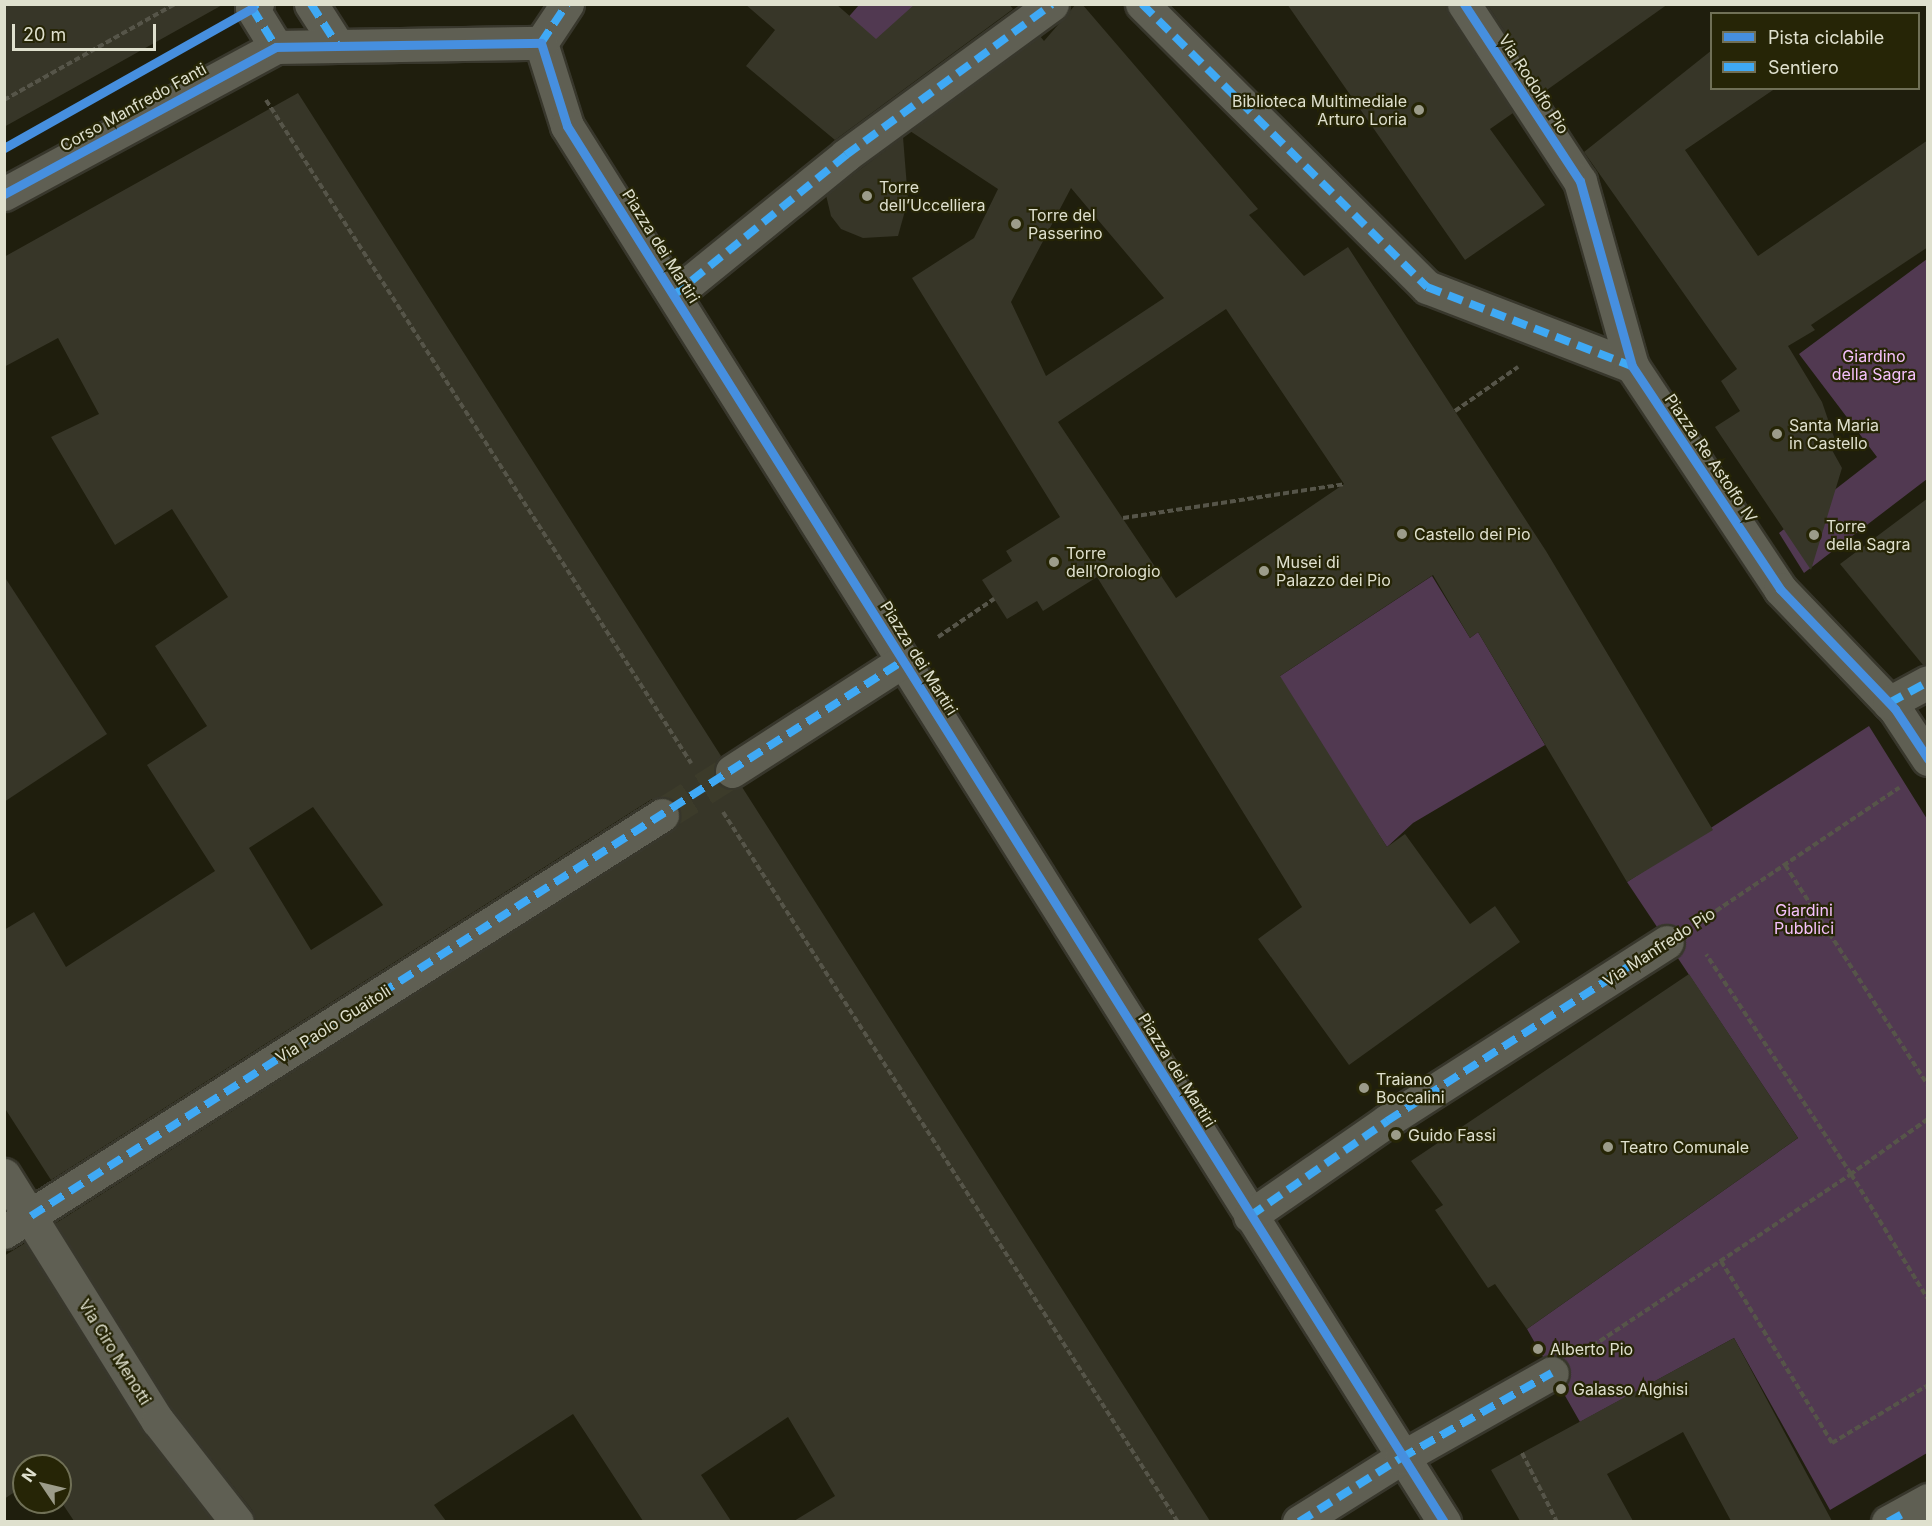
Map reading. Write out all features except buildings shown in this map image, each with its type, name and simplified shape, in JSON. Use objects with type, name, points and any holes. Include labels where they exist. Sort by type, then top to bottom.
[{"type":"street","points":[[257,4],[252,8],[276,47],[541,43],[567,4]]},
{"type":"street","points":[[311,4],[338,46]]},
{"type":"street","points":[[674,295],[846,155],[1052,4]]},
{"type":"street","points":[[1142,4],[1427,287],[1632,366]]},
{"type":"street","name":"Via Rodolfo Pio","points":[[1464,4],[1580,181]]},
{"type":"street","name":"Piazza dei Martiri","points":[[541,43],[567,126],[1401,1458],[1438,1513]]},
{"type":"street","name":"Corso Manfredo Fanti","points":[[4,194],[276,47]]},
{"type":"street","name":"Piazza Re Astolfo IV","points":[[1580,181],[1632,366],[1780,590],[1892,706],[1918,771]]},
{"type":"street","name":"Piazza dei Martiri","points":[[732,771],[903,661]]},
{"type":"street","points":[[1892,706],[1928,682]]},
{"type":"street","name":"Via Paolo Guaitoli","points":[[18,1224],[662,815]]},
{"type":"street","name":"Via Manfredo Pio","points":[[1250,1216],[1387,1121],[1678,935]]},
{"type":"street","name":"Via Ciro Menotti","points":[[4,1175],[18,1224],[158,1421],[237,1521]]},
{"type":"street","points":[[1299,1521],[1401,1458],[1552,1373]]},
{"type":"path","points":[[4,100],[175,4]]},
{"type":"path","points":[[1455,411],[1560,339]]},
{"type":"path","points":[[1123,518],[1344,484]]},
{"type":"path","points":[[903,661],[994,599]]},
{"type":"path","points":[[1785,865],[1928,1085]]},
{"type":"path","points":[[1678,935],[1851,1173],[1928,1299]]},
{"type":"path","points":[[1552,1373],[1928,1119]]},
{"type":"path","points":[[1721,1261],[1832,1443],[1928,1385]]},
{"type":"path","points":[[1522,1453],[1557,1521]]},
{"type":"green space","points":[[859,5],[915,5],[900,45],[817,53]]},
{"type":"green space","name":"Giardino della Sagra","points":[[1927,259],[1927,479],[1804,573],[1779,533],[1877,457],[1799,354]]},
{"type":"green space","points":[[1432,576],[1470,638],[1478,632],[1545,745],[1413,823],[1387,847],[1277,678]]},
{"type":"green space","name":"Giardini Pubblici","points":[[1869,726],[1927,819],[1927,1453],[1830,1510],[1734,1338],[1580,1422],[1527,1329],[1798,1138],[1627,882]]},
{"type":"tunnel","points":[[662,815],[732,771]]},
{"type":"marked path","points":[[257,4],[252,8],[276,47],[281,47]]},
{"type":"marked path","points":[[311,4],[338,46]]},
{"type":"marked path","points":[[541,43],[567,4]]},
{"type":"marked path","points":[[674,295],[846,155],[1052,4]]},
{"type":"marked path","points":[[1142,4],[1427,287],[1632,366]]},
{"type":"marked path","points":[[31,1216],[903,661]]},
{"type":"marked path","points":[[1889,703],[1928,682]]},
{"type":"marked path","points":[[1250,1216],[1387,1121],[1667,942]]},
{"type":"marked path","points":[[1299,1522],[1401,1458],[1552,1373]]},
{"type":"marked path","points":[[1888,1522],[1906,1512]]},
{"type":"cycle path","points":[[1464,4],[1580,181],[1632,366],[1780,589],[1895,709],[1928,759]]},
{"type":"cycle path","points":[[4,148],[252,8]]},
{"type":"cycle path","points":[[541,43],[567,126],[1444,1522]]},
{"type":"cycle path","points":[[4,194],[276,47],[541,43]]},
{"type":"place","name":"Biblioteca Multimediale Arturo Loria","points":[[1419,110]]},
{"type":"place","name":"Torre dell’Uccelliera","points":[[867,196]]},
{"type":"place","name":"Torre del Passerino","points":[[1016,224]]},
{"type":"place","name":"Santa Maria in Castello","points":[[1777,434]]},
{"type":"place","name":"Castello dei Pio","points":[[1402,534]]},
{"type":"place","name":"Torre della Sagra","points":[[1814,535]]},
{"type":"place","name":"Torre dell’Orologio","points":[[1054,562]]},
{"type":"place","name":"Musei di Palazzo dei Pio","points":[[1264,571]]},
{"type":"place","name":"Traiano Boccalini","points":[[1364,1088]]},
{"type":"place","name":"Guido Fassi","points":[[1396,1135]]},
{"type":"place","name":"Teatro Comunale","points":[[1608,1147]]},
{"type":"place","name":"Alberto Pio","points":[[1538,1349]]},
{"type":"place","name":"Galasso Alghisi","points":[[1561,1389]]}]
